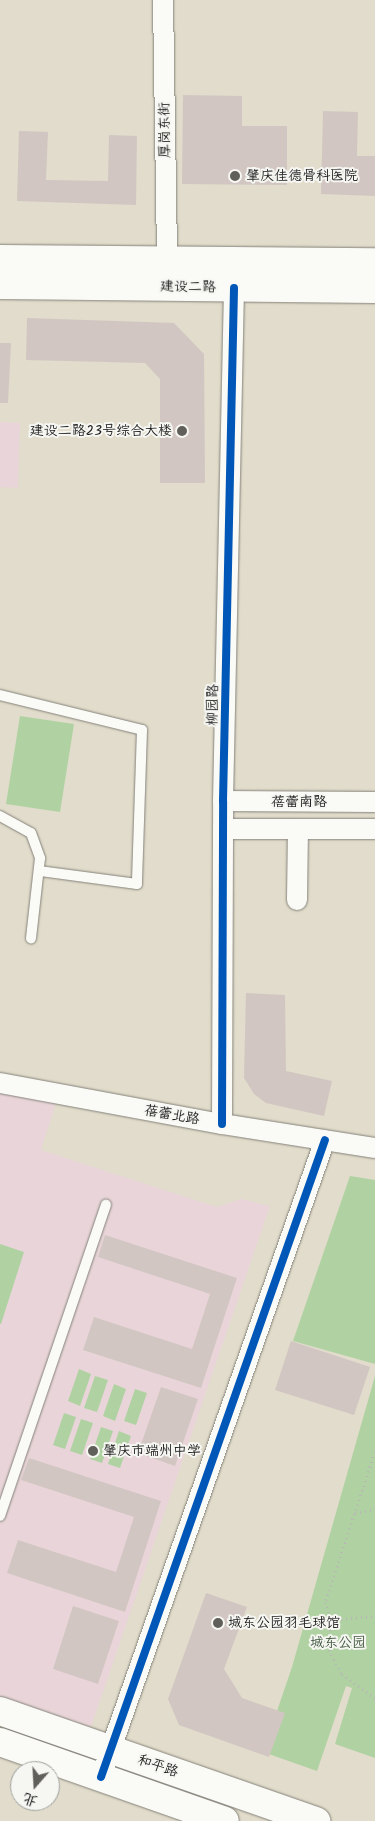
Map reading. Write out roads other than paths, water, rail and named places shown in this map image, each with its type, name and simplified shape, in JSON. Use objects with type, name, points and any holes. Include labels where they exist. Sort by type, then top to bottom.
[{"type":"main road","name":"建设二路","points":[[0,259],[375,262]]},
{"type":"main road","name":"建设二路","points":[[0,285],[375,289]]},
{"type":"main road","name":"和平路","points":[[0,1711],[316,1821]]},
{"type":"main road","points":[[0,1742],[101,1777],[208,1818]]},
{"type":"street","name":"厚岗东街","points":[[163,0],[167,260]]},
{"type":"street","name":"柳园路","points":[[222,1124],[223,802],[234,288]]},
{"type":"street","name":"蓓蕾南路","points":[[223,802],[375,802]]},
{"type":"street","name":"蓓蕾南路","points":[[223,829],[375,829]]},
{"type":"street","points":[[297,900],[298,829]]},
{"type":"street","name":"蓓蕾北路","points":[[0,1083],[222,1124],[375,1148]]},
{"type":"street","points":[[101,1777],[325,1140]]},
{"type":"lane","points":[[0,695],[142,730],[137,884],[39,871]]},
{"type":"lane","points":[[0,816],[30,834],[40,858],[31,938]]},
{"type":"lane","points":[[0,1516],[106,1205]]},
{"type":"place","name":"肇庆佳德骨科医院","points":[[235,176]]},
{"type":"place","name":"建设二路23号综合大楼","points":[[182,431]]},
{"type":"place","name":"肇庆市端州中学","points":[[93,1451]]},
{"type":"place","name":"城东公园羽毛球馆","points":[[218,1623]]},
{"type":"park label","name":"城东公园","points":[[338,1643]]}]
